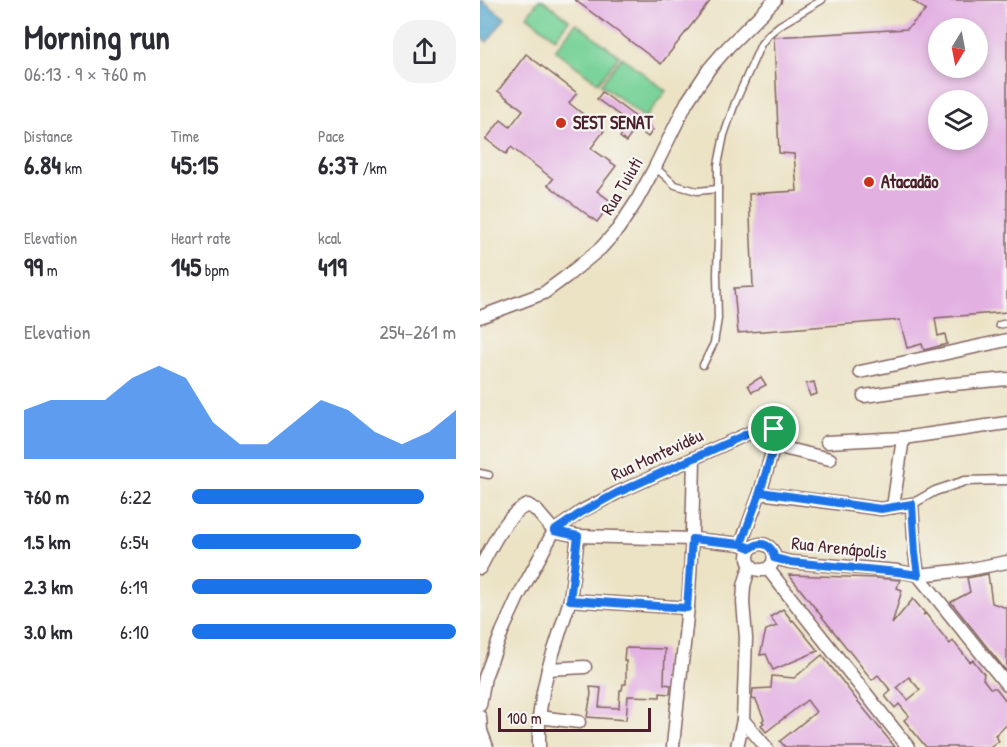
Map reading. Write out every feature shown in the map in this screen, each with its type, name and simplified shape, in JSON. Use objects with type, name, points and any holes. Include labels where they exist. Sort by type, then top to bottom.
[{"type":"street","name":"Rua Tuiuti","points":[[480,317],[544,293],[601,248],[618,229],[636,202],[687,102],[709,69],[775,0]]},
{"type":"street","points":[[860,372],[1007,340]]},
{"type":"street","points":[[864,396],[1007,379]]},
{"type":"street","points":[[827,442],[903,438],[1007,423]]},
{"type":"street","name":"Rua Montevidéu","points":[[554,531],[582,512],[617,493],[765,427],[774,429],[776,441]]},
{"type":"street","points":[[893,507],[903,438]]},
{"type":"street","points":[[771,564],[759,570],[752,567],[747,559],[746,546],[776,441],[830,459]]},
{"type":"street","points":[[673,747],[687,608],[694,458]]},
{"type":"street","points":[[760,492],[881,509],[912,504],[935,491],[965,481],[1007,480]]},
{"type":"street","points":[[912,504],[918,575],[1007,686]]},
{"type":"street","points":[[480,568],[500,532],[520,508],[528,505],[536,510],[554,531],[578,536],[692,539],[746,546],[766,544],[772,550],[771,564],[908,747]]},
{"type":"street","points":[[480,705],[485,677],[502,632],[554,531]]},
{"type":"street","points":[[539,747],[539,717],[548,669],[570,600],[578,536]]},
{"type":"street","name":"Rua Arenápolis","points":[[771,564],[790,562],[918,575],[966,570],[1007,562]]},
{"type":"street","points":[[737,747],[743,720],[746,638],[743,602],[745,580],[752,567]]},
{"type":"street","points":[[570,600],[687,608]]},
{"type":"street","points":[[548,669],[585,667]]},
{"type":"street","points":[[480,717],[481,731],[487,747]]},
{"type":"street","points":[[539,717],[579,722]]},
{"type":"street","points":[[743,720],[766,747]]},
{"type":"lane","points":[[703,365],[714,343],[718,319],[718,165],[724,135],[735,103],[762,44],[769,34],[822,0]]},
{"type":"lane","points":[[655,167],[675,185],[697,191],[718,189]]},
{"type":"lane","points":[[999,325],[1007,323]]},
{"type":"lane","points":[[480,472],[489,475]]},
{"type":"green space","points":[[539,0],[543,0],[569,20],[555,38],[527,16]]},
{"type":"green space","points":[[576,23],[619,56],[598,83],[555,50]]},
{"type":"green space","points":[[622,57],[666,91],[645,118],[601,84]]},
{"type":"water","points":[[482,0],[505,18],[487,42],[480,36],[480,1]]},
{"type":"building","points":[[575,0],[711,0],[661,64]]},
{"type":"building","points":[[912,0],[1007,0],[1007,312],[935,318],[938,336],[945,334],[947,344],[924,350],[922,344],[907,348],[900,320],[738,333],[734,288],[753,287],[749,194],[797,191],[794,154],[779,153],[774,37],[907,29],[926,10]]},
{"type":"building","points":[[526,54],[577,93],[569,103],[604,131],[591,148],[616,166],[597,191],[612,202],[597,222],[548,185],[553,179],[511,147],[506,154],[486,139],[501,120],[510,127],[523,110],[498,91]]},
{"type":"building","points":[[602,92],[653,130],[648,137],[636,128],[626,142],[620,137],[630,123],[597,99]]},
{"type":"building","points":[[761,377],[766,385],[752,392],[748,385]]},
{"type":"building","points":[[814,382],[817,394],[810,396],[806,384]]},
{"type":"building","points":[[988,574],[992,603],[1007,608],[1007,672],[951,602],[970,592],[967,578]]},
{"type":"building","points":[[789,575],[900,580],[897,588],[902,590],[892,624],[913,599],[925,613],[923,615],[926,614],[950,644],[953,641],[970,662],[973,660],[984,674],[983,679],[990,688],[996,688],[1007,702],[1007,725],[995,735],[999,741],[991,747],[926,747],[904,720],[909,716],[899,704],[895,708],[885,696],[891,691],[878,675],[872,680]],"holes":[[[909,677],[920,690],[908,700],[897,687]]]},
{"type":"building","points":[[783,609],[818,651],[773,670],[766,654],[760,655],[766,630],[777,626],[770,617]]},
{"type":"building","points":[[625,648],[665,649],[664,684],[671,685],[670,694],[660,693],[660,697],[628,696],[626,720],[587,717],[590,687],[601,688],[599,707],[619,708],[620,690],[623,684],[626,684]]},
{"type":"building","points":[[822,655],[895,747],[785,747],[780,741],[816,712],[807,700],[766,732],[761,725],[764,719],[756,700],[752,699],[753,689],[771,688],[772,676],[794,678]]},
{"type":"place","name":"SEST SENAT","points":[[561,123]]},
{"type":"place","name":"Atacadão","points":[[869,182]]},
{"type":"route","points":[[774,429],[765,427],[758,429],[617,493],[582,512],[554,531],[578,536],[570,600],[687,608],[692,539],[741,544],[760,492],[881,509],[912,504],[918,575],[790,562],[774,558],[770,546],[766,544],[757,544],[751,548],[741,544],[777,436],[774,429]]}]
